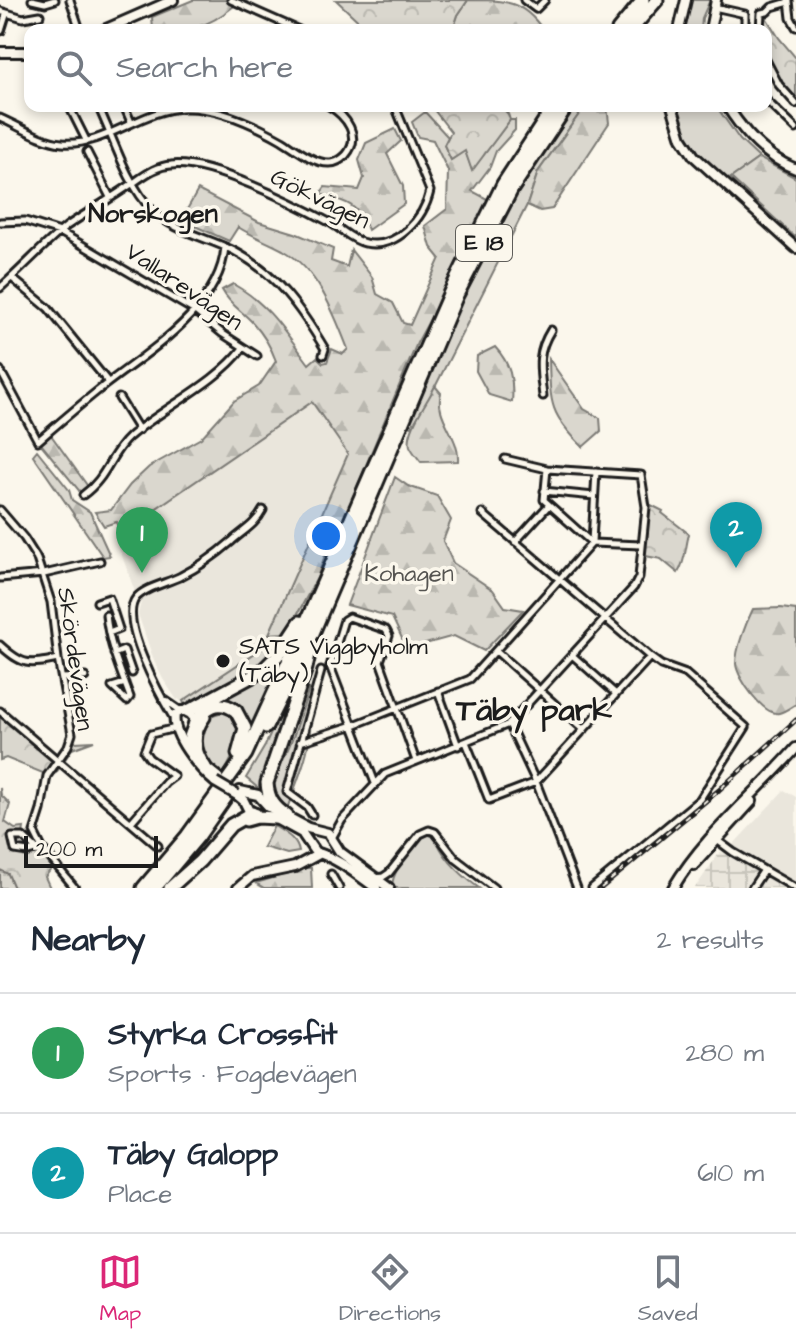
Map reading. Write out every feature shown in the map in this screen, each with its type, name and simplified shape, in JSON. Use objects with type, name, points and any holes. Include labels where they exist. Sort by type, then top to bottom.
[{"type":"highway","points":[[623,24],[643,0]]},
{"type":"highway","points":[[636,24],[657,0]]},
{"type":"highway","name":"E 18","points":[[143,888],[187,836],[246,754],[450,292],[503,184],[550,112]]},
{"type":"highway","name":"E 18","points":[[155,888],[198,837],[251,758],[313,633],[457,295],[512,189],[563,112]]},
{"type":"highway","points":[[185,711],[245,682],[279,654],[310,604],[354,514]]},
{"type":"highway","points":[[282,817],[268,794],[267,783],[306,668],[313,633]]},
{"type":"highway","points":[[187,836],[237,756],[245,728],[236,711],[230,706],[218,704],[209,707],[193,726]]},
{"type":"highway","points":[[205,767],[195,748],[199,723],[214,709],[228,707],[236,711]]},
{"type":"highway","points":[[264,801],[265,783],[281,744]]},
{"type":"highway","points":[[170,888],[200,861],[231,825],[254,813]]},
{"type":"highway","points":[[224,832],[257,817],[282,817]]},
{"type":"street","points":[[32,0],[45,3],[55,0]]},
{"type":"street","points":[[70,0],[78,24]]},
{"type":"street","points":[[118,24],[173,0]]},
{"type":"street","points":[[231,0],[285,24]]},
{"type":"street","points":[[524,0],[536,9],[545,0]]},
{"type":"street","points":[[680,24],[686,0]]},
{"type":"street","points":[[760,24],[761,13],[789,1],[791,18],[796,27]]},
{"type":"street","points":[[711,24],[714,4],[745,14],[745,24]]},
{"type":"street","points":[[1,31],[3,13],[23,18],[40,15]]},
{"type":"street","points":[[0,52],[24,52]]},
{"type":"street","points":[[772,72],[796,104]]},
{"type":"street","points":[[772,106],[796,129]]},
{"type":"street","points":[[72,112],[86,140]]},
{"type":"street","points":[[101,112],[134,183],[161,218],[260,267],[302,310],[325,349],[323,355]]},
{"type":"street","points":[[127,112],[131,122]]},
{"type":"street","points":[[0,118],[55,142],[86,140],[159,112]]},
{"type":"street","points":[[209,112],[254,126],[317,161],[330,164],[344,157],[352,146],[350,124],[336,112]]},
{"type":"street","name":"Gökvägen","points":[[134,183],[145,174],[167,165],[203,166],[329,222],[363,243],[382,243],[408,229],[427,205],[430,191],[397,112]]},
{"type":"street","points":[[674,112],[682,138],[694,156],[796,248]]},
{"type":"street","points":[[731,112],[749,137],[777,160],[796,169]]},
{"type":"street","points":[[87,152],[110,197]]},
{"type":"street","points":[[0,288],[60,232],[134,183]]},
{"type":"street","name":"Vallarevägen","points":[[0,222],[25,221],[60,232],[195,311],[257,356]]},
{"type":"street","points":[[0,370],[38,441],[195,311],[217,274],[225,247]]},
{"type":"street","points":[[12,278],[48,308],[108,382]]},
{"type":"street","points":[[543,396],[541,346],[551,330]]},
{"type":"street","points":[[83,495],[97,485],[124,443],[221,369],[243,348]]},
{"type":"street","points":[[119,398],[139,430]]},
{"type":"street","points":[[242,888],[252,876],[295,867],[331,848],[342,820],[385,774],[509,724],[637,583],[646,507],[641,475],[547,469],[505,459]]},
{"type":"street","points":[[547,469],[544,500],[592,543],[641,545]]},
{"type":"street","points":[[300,742],[354,725],[470,679],[592,543],[596,472]]},
{"type":"street","points":[[544,491],[594,496]]},
{"type":"street","points":[[515,542],[548,506]]},
{"type":"street","name":"Skördevägen","points":[[0,510],[24,538],[44,574],[56,628],[58,659],[72,734],[47,776],[34,832],[39,849]]},
{"type":"street","points":[[263,510],[253,524],[210,557],[185,574],[144,592],[133,603],[131,614],[141,651],[150,677],[195,763],[238,793],[254,813],[282,817],[322,831],[375,883]]},
{"type":"street","points":[[482,513],[650,657],[661,665],[686,674],[746,727],[700,799],[592,888]]},
{"type":"street","points":[[0,578],[44,574],[100,561]]},
{"type":"street","points":[[97,602],[109,598],[115,613],[119,629],[109,633]]},
{"type":"street","points":[[106,615],[114,654],[125,683]]},
{"type":"street","points":[[375,783],[330,666],[344,621],[349,617],[386,630],[389,636],[380,661],[416,761]]},
{"type":"street","points":[[0,645],[22,663],[58,659]]},
{"type":"street","points":[[114,654],[124,650],[132,673]]},
{"type":"street","points":[[497,652],[584,730]]},
{"type":"street","points":[[572,655],[616,694]]},
{"type":"street","points":[[466,742],[489,800],[536,782],[650,657]]},
{"type":"street","points":[[312,815],[287,792],[321,671]]},
{"type":"street","points":[[61,678],[85,677]]},
{"type":"street","points":[[438,691],[458,746]]},
{"type":"street","points":[[161,696],[193,716],[189,741],[196,757],[216,779]]},
{"type":"street","points":[[0,711],[158,846]]},
{"type":"street","points":[[132,822],[174,776],[144,751],[148,738],[175,723],[185,711]]},
{"type":"street","points":[[175,723],[183,731],[193,726]]},
{"type":"street","points":[[509,724],[536,782],[577,888]]},
{"type":"street","points":[[675,888],[714,838],[796,750]]},
{"type":"street","points":[[238,793],[258,795],[302,833],[310,845],[375,883],[390,888],[397,865]]},
{"type":"street","points":[[254,813],[263,809],[264,801]]},
{"type":"street","points":[[295,867],[314,834],[342,820]]},
{"type":"street","points":[[375,883],[397,865],[420,834],[429,830],[435,832],[456,859],[494,888]]},
{"type":"street","points":[[39,849],[28,852],[15,850],[12,837],[23,837],[39,849],[75,888]]},
{"type":"street","points":[[714,838],[795,888]]},
{"type":"street","points":[[752,888],[764,870]]},
{"type":"street","points":[[331,874],[339,888]]},
{"type":"shaded area","points":[[312,401],[348,453],[264,647],[181,702],[154,661],[138,614],[141,602],[115,536]]},
{"type":"shaded area","points":[[784,790],[796,797],[796,883],[732,846]]},
{"type":"shaded area","points":[[720,852],[724,853],[785,888],[695,888]]},
{"type":"green space","points":[[193,0],[229,0],[234,6],[205,24],[153,24],[152,17]]},
{"type":"green space","points":[[336,0],[468,0],[455,24],[362,24]]},
{"type":"green space","points":[[468,0],[492,0],[520,7],[539,24],[455,24]]},
{"type":"green space","points":[[690,0],[710,0],[702,24],[684,24]]},
{"type":"green space","points":[[772,27],[796,58],[796,102],[772,70]]},
{"type":"green space","points":[[425,112],[448,137],[444,145],[451,160],[465,150],[472,170],[510,120],[515,120],[515,130],[496,151],[490,167],[472,191],[489,200],[471,244],[417,343],[341,525],[334,529],[317,578],[287,633],[269,634],[348,454],[312,402],[120,533],[116,522],[104,526],[95,512],[111,510],[149,467],[201,438],[234,401],[259,386],[276,361],[260,332],[222,290],[233,284],[257,300],[309,364],[317,357],[323,363],[327,362],[332,349],[343,354],[348,349],[323,294],[295,259],[238,227],[229,241],[181,220],[198,190],[259,222],[333,249],[331,261],[347,267],[351,250],[372,277],[377,294],[393,303],[403,323],[410,325],[440,258],[431,247],[425,226],[447,209],[448,171],[433,140],[418,137],[412,122]]},
{"type":"green space","points":[[436,112],[506,112],[510,120],[472,171],[465,151],[451,160],[444,145],[451,132]]},
{"type":"green space","points":[[570,112],[581,112],[538,172],[527,205],[426,405],[412,426],[406,423],[461,300],[502,220]]},
{"type":"green space","points":[[581,112],[608,112],[609,123],[552,209],[540,211],[527,205],[538,172]]},
{"type":"green space","points":[[678,112],[720,112],[740,140],[759,158],[731,178],[796,241],[703,161],[689,143]]},
{"type":"green space","points":[[395,129],[401,141],[387,154],[403,186],[404,204],[368,230],[360,214],[350,205],[320,194],[325,187],[359,190],[364,178],[359,160],[366,143]]},
{"type":"green space","points":[[759,158],[796,178],[796,238],[731,178]]},
{"type":"green space","points":[[495,347],[510,372],[512,402],[489,395],[476,371],[477,356]]},
{"type":"green space","points":[[549,359],[584,409],[600,418],[601,431],[583,447],[564,426],[554,408]]},
{"type":"green space","points":[[435,386],[441,393],[441,410],[458,452],[458,461],[421,462],[410,446],[414,424]]},
{"type":"green space","points":[[381,426],[386,429],[347,521],[295,624],[259,667],[185,706],[183,701],[264,647],[269,634],[287,632],[317,578],[334,529],[341,525]]},
{"type":"green space","points":[[51,435],[89,488],[81,493],[41,444]]},
{"type":"green space","points":[[37,450],[69,490],[72,500],[90,512],[110,556],[103,557],[33,455]]},
{"type":"green space","name":"Kohagen","points":[[395,477],[408,486],[437,496],[451,520],[443,541],[453,563],[493,590],[505,607],[523,610],[484,651],[454,636],[407,649],[392,617],[347,605]]},
{"type":"green space","points":[[651,505],[663,511],[689,534],[678,573],[661,559],[640,555],[646,507]]},
{"type":"green space","points":[[753,609],[796,610],[796,704],[779,713],[766,709],[752,695],[741,678],[736,658]]},
{"type":"green space","points":[[292,640],[244,748],[246,720],[239,707],[223,701],[211,702]]},
{"type":"green space","points":[[304,661],[296,694],[258,788],[246,778],[265,746]]},
{"type":"green space","points":[[309,688],[311,723],[307,751],[286,811],[271,794]]},
{"type":"green space","points":[[226,712],[234,714],[242,727],[237,748],[222,777],[206,760],[199,739],[205,721]]},
{"type":"green space","points":[[0,716],[52,760],[60,763],[75,742],[94,741],[72,749],[56,773],[50,776],[6,758],[0,760]]},
{"type":"green space","points":[[0,788],[1,795],[10,804],[5,822],[15,829],[24,828],[22,840],[40,851],[52,868],[45,877],[50,888],[0,888]]},
{"type":"green space","points":[[274,826],[293,840],[299,852],[287,854],[263,847]]},
{"type":"green space","points":[[429,834],[435,836],[442,852],[453,865],[479,888],[396,888],[392,884],[406,856]]},
{"type":"green space","points":[[311,868],[312,888],[264,888],[256,883]]},
{"type":"waterway","points":[[0,870],[8,874],[14,888]]},
{"type":"railway","points":[[601,888],[719,790],[796,720]]},
{"type":"place","name":"Täby Galopp","points":[[736,568]]},
{"type":"place","name":"Styrka Crossfit","points":[[142,573]]},
{"type":"place","name":"SATS Viggbyholm (Täby)","points":[[223,661]]},
{"type":"district","name":"Norskogen","points":[[153,214]]},
{"type":"district","name":"Täby park","points":[[534,710]]}]
